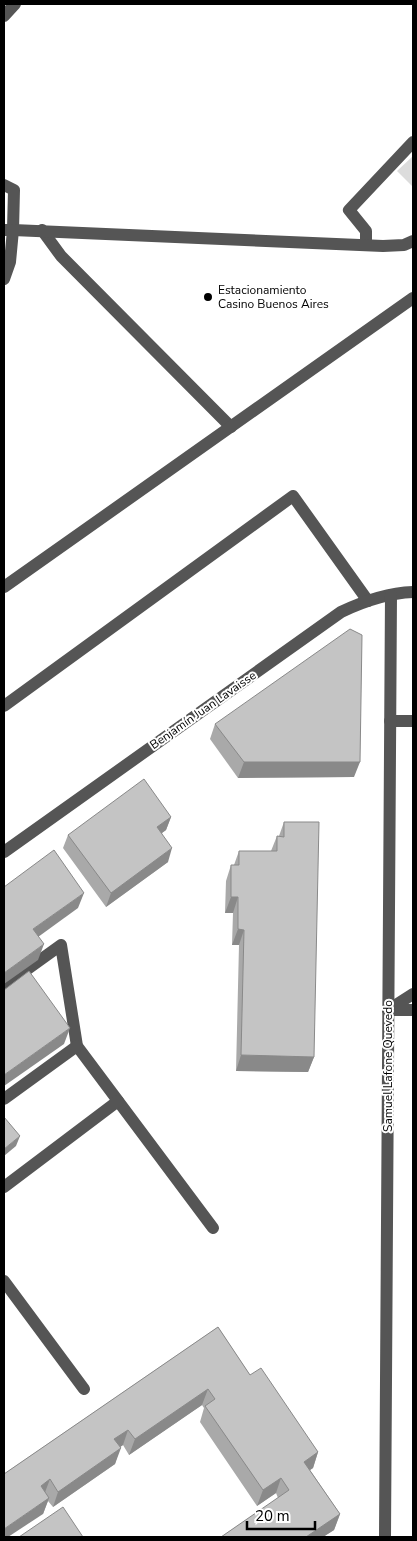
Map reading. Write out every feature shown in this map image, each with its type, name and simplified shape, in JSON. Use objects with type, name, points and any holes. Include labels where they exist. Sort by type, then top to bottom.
[{"type":"street","points":[[4,16],[15,4]]},
{"type":"street","points":[[366,245],[366,231],[349,210],[413,142]]},
{"type":"street","points":[[4,184],[14,190],[8,230],[10,262],[4,279]]},
{"type":"street","points":[[8,230],[366,245],[404,245],[413,240]]},
{"type":"street","points":[[42,230],[61,256],[231,427]]},
{"type":"street","points":[[4,586],[413,298]]},
{"type":"street","points":[[4,706],[293,496],[368,601]]},
{"type":"street","name":"Benjamín Juan Lavaisse","points":[[4,852],[341,612],[368,601],[413,592]]},
{"type":"street","name":"Samuel Lafone Quevedo","points":[[385,1537],[391,595]]},
{"type":"street","points":[[390,721],[413,722]]},
{"type":"street","points":[[4,986],[61,945],[77,1046],[214,1228]]},
{"type":"street","points":[[388,1010],[413,994]]},
{"type":"street","points":[[388,1010],[413,1010]]},
{"type":"street","points":[[4,1099],[77,1046]]},
{"type":"street","points":[[4,1187],[118,1101]]},
{"type":"street","points":[[4,1282],[84,1389]]},
{"type":"shaded area","points":[[413,156],[413,187],[397,171]]},
{"type":"building","points":[[350,629],[362,635],[360,762],[244,762],[215,724]]},
{"type":"building","points":[[144,779],[171,817],[157,827],[172,848],[111,893],[68,835]]},
{"type":"building","points":[[284,822],[319,822],[314,1057],[241,1055],[244,930],[238,929],[238,897],[231,897],[231,865],[239,865],[239,851],[277,851],[277,836],[284,837]]},
{"type":"building","points":[[54,850],[84,893],[33,929],[44,944],[4,973],[4,887]]},
{"type":"building","points":[[29,971],[70,1028],[4,1075],[4,990]]},
{"type":"building","points":[[4,1117],[20,1136],[4,1149]]},
{"type":"building","points":[[218,1327],[250,1375],[261,1368],[318,1452],[304,1462],[340,1514],[306,1537],[221,1537],[289,1490],[281,1478],[263,1490],[205,1406],[215,1399],[208,1389],[135,1439],[128,1430],[114,1439],[121,1448],[58,1492],[50,1479],[41,1486],[49,1498],[4,1529],[4,1474]]},
{"type":"building","points":[[63,1507],[83,1537],[19,1537]]},
{"type":"place","name":"Estacionamiento Casino Buenos Aires","points":[[208,297]]}]
